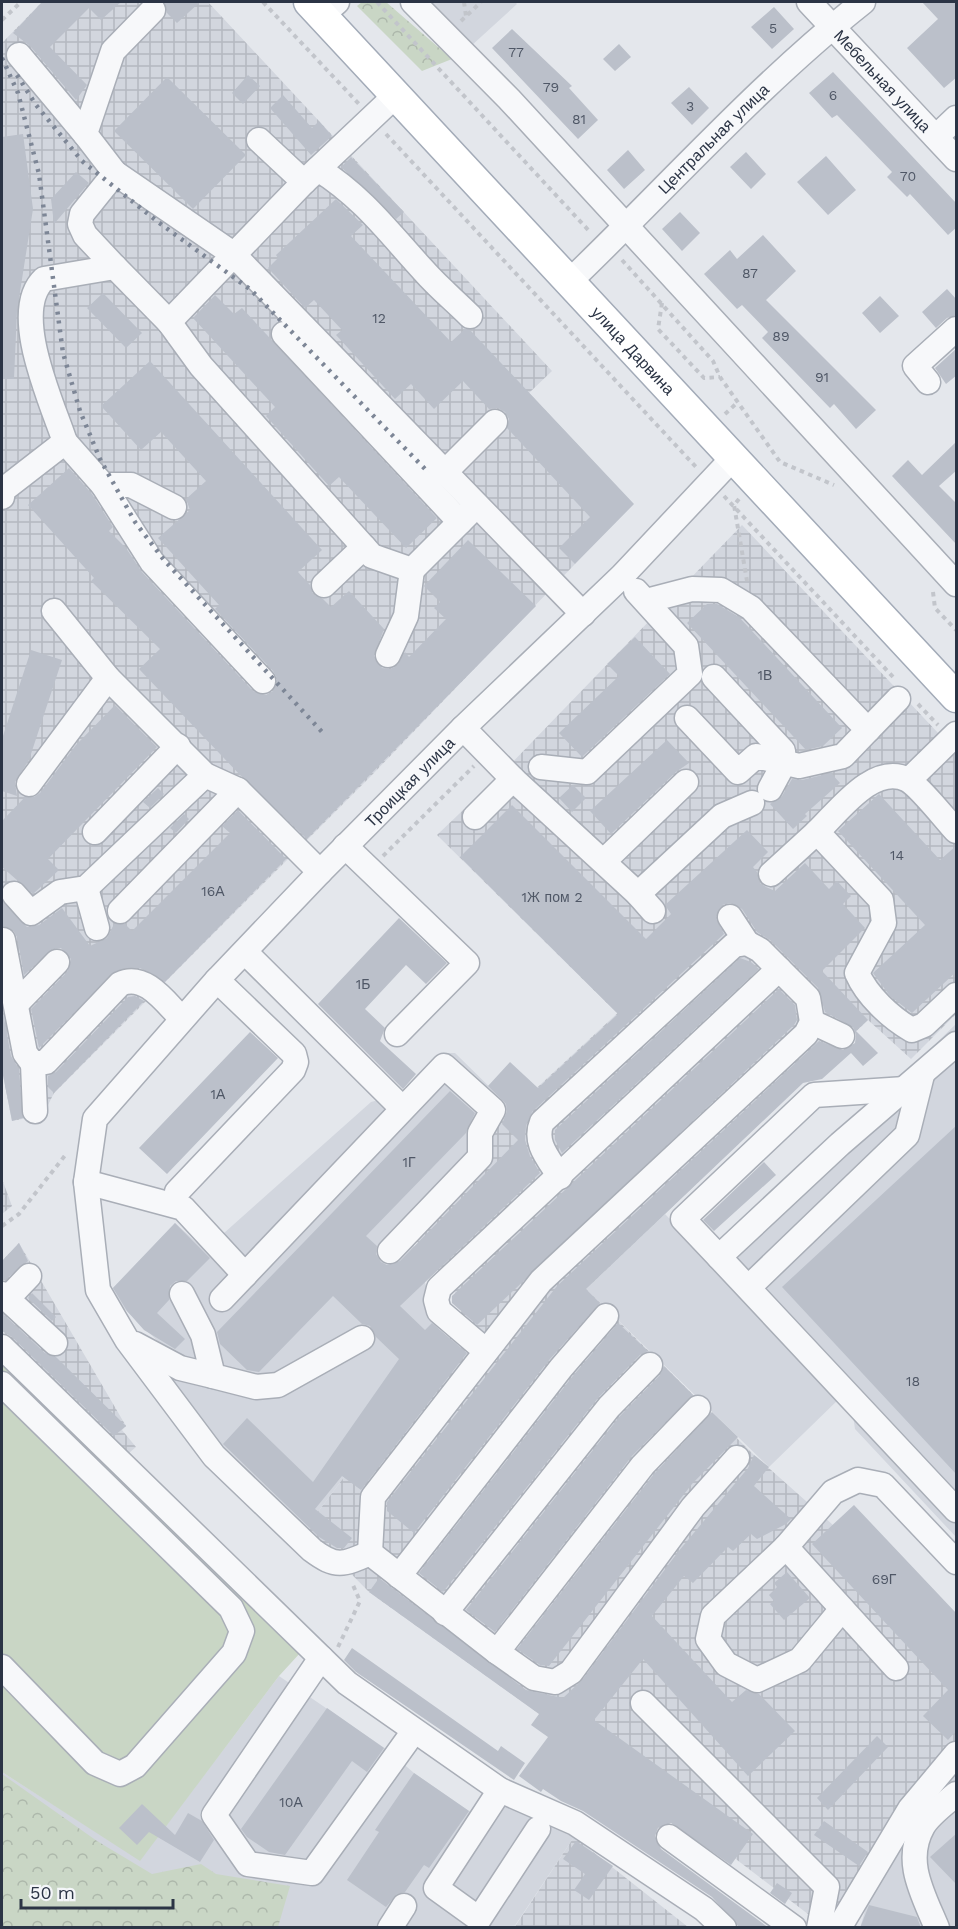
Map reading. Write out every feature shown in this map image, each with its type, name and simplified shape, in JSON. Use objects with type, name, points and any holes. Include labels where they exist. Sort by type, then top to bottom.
[{"type":"main road","name":"улица Дарвина","points":[[323,6],[396,95],[957,697]]},
{"type":"street","points":[[413,2],[509,99],[957,584]]},
{"type":"street","name":"Мебельная улица","points":[[808,2],[957,159]]},
{"type":"street","name":"Центральная улица","points":[[570,281],[727,125],[833,26],[863,2]]},
{"type":"street","points":[[85,134],[113,51],[153,10]]},
{"type":"street","points":[[19,55],[115,173],[233,254],[444,473],[468,514]]},
{"type":"street","points":[[169,322],[311,176],[396,95]]},
{"type":"street","points":[[936,137],[957,118]]},
{"type":"street","points":[[259,140],[311,176],[340,183],[376,215],[424,272],[470,316]]},
{"type":"street","points":[[115,173],[82,214],[80,224],[85,235],[169,322],[201,366],[372,556],[412,570]]},
{"type":"street","points":[[115,267],[44,279],[35,293],[32,310],[33,344],[65,442],[103,485],[152,562],[263,681]]},
{"type":"street","points":[[928,382],[915,366],[957,329]]},
{"type":"street","points":[[284,334],[468,514],[583,614]]},
{"type":"street","points":[[444,473],[495,422]]},
{"type":"street","points":[[2,497],[3,490],[65,442]]},
{"type":"street","name":"Троицкая улица","points":[[95,1119],[217,980],[345,846],[463,728],[622,576],[734,457]]},
{"type":"street","points":[[103,485],[131,486],[174,507]]},
{"type":"street","points":[[388,656],[406,616],[412,570],[468,514]]},
{"type":"street","points":[[324,585],[364,547]]},
{"type":"street","points":[[541,767],[587,772],[690,674],[686,645],[622,576]]},
{"type":"street","points":[[646,602],[692,589],[721,590],[751,608],[868,730]]},
{"type":"street","points":[[54,611],[108,678],[206,775],[238,790],[320,872]]},
{"type":"street","points":[[29,784],[108,678]]},
{"type":"street","points":[[463,728],[513,779],[604,861],[646,903],[722,816],[761,796],[784,763],[783,751],[714,678]]},
{"type":"street","points":[[687,718],[738,772],[756,756],[799,766],[843,756],[904,694]]},
{"type":"street","points":[[909,780],[954,736]]},
{"type":"street","points":[[94,832],[178,746]]},
{"type":"street","points":[[771,874],[873,778],[892,774],[909,780],[957,831]]},
{"type":"street","points":[[14,894],[31,913],[60,892],[86,888],[206,775]]},
{"type":"street","points":[[475,817],[513,779]]},
{"type":"street","points":[[604,861],[686,782]]},
{"type":"street","points":[[120,911],[238,790]]},
{"type":"street","points":[[817,832],[881,900],[884,923],[858,973],[862,983],[897,1021],[912,1030],[924,1025],[957,995]]},
{"type":"street","points":[[345,846],[467,963],[397,1034]]},
{"type":"street","points":[[86,888],[97,928]]},
{"type":"street","points":[[370,1553],[373,1497],[541,1281],[806,1034],[813,1022],[808,998],[760,950],[747,943],[730,917]]},
{"type":"street","points":[[3,940],[25,1053],[33,1064],[35,1111]]},
{"type":"street","points":[[560,1177],[539,1143],[538,1132],[543,1122],[734,945],[747,943]]},
{"type":"street","points":[[245,952],[402,1108]]},
{"type":"street","points":[[17,1003],[57,962]]},
{"type":"street","points":[[486,1351],[439,1311],[436,1300],[439,1288],[560,1177],[779,969]]},
{"type":"street","points":[[33,1064],[46,1062],[120,984],[129,980],[139,981],[156,992],[182,1019]]},
{"type":"street","points":[[177,1192],[292,1070],[296,1062],[294,1054],[217,980]]},
{"type":"street","points":[[813,1022],[842,1036]]},
{"type":"street","points":[[719,1257],[840,1144],[957,1044]]},
{"type":"street","points":[[222,1299],[444,1066],[493,1110],[480,1133],[480,1157],[390,1251]]},
{"type":"street","points":[[913,1082],[814,1095],[683,1219],[957,1510]]},
{"type":"street","points":[[749,1287],[907,1135],[913,1082]]},
{"type":"street","points":[[95,1119],[86,1182],[98,1290],[127,1340],[214,1456],[312,1550],[327,1561],[344,1564],[370,1553]]},
{"type":"street","points":[[86,1182],[183,1208],[245,1275]]},
{"type":"street","points":[[29,1276],[4,1297],[55,1343]]},
{"type":"street","points":[[182,1294],[203,1335],[213,1376]]},
{"type":"street","points":[[399,1576],[561,1368],[606,1316]]},
{"type":"street","points":[[127,1340],[180,1368],[256,1387],[278,1384],[362,1338]]},
{"type":"street","points":[[2,1347],[347,1683],[500,1790],[575,1823],[704,1909],[724,1928]]},
{"type":"street","points":[[445,1613],[609,1407],[650,1365]]},
{"type":"street","points":[[2,1384],[231,1608],[242,1631],[234,1653],[135,1766],[120,1774],[95,1763],[2,1667]]},
{"type":"street","points":[[497,1653],[643,1466],[698,1408]]},
{"type":"street","points":[[370,1553],[497,1653],[534,1678],[555,1682],[571,1672],[693,1507],[737,1458]]},
{"type":"street","points":[[842,1609],[800,1660],[757,1680],[726,1664],[708,1639],[713,1616],[786,1547],[833,1492],[858,1480],[883,1485],[957,1562]]},
{"type":"street","points":[[786,1547],[896,1668]]},
{"type":"street","points":[[321,1658],[214,1815],[248,1864],[312,1873],[414,1731]]},
{"type":"street","points":[[643,1703],[827,1887],[819,1928]]},
{"type":"street","points":[[839,1928],[910,1809],[957,1754]]},
{"type":"street","points":[[500,1790],[436,1888],[479,1919],[538,1828]]},
{"type":"street","points":[[937,1928],[915,1875],[914,1850],[923,1825],[957,1794]]},
{"type":"street","points":[[669,1837],[794,1928]]},
{"type":"street","points":[[390,1928],[404,1906]]},
{"type":"path","points":[[2,20],[21,2]]},
{"type":"path","points":[[263,2],[734,505],[904,694],[954,736]]},
{"type":"path","points":[[377,2],[604,248],[628,264],[713,360],[720,377],[780,462],[837,486]]},
{"type":"path","points":[[465,2],[466,16]]},
{"type":"path","points":[[662,302],[658,329],[704,378],[720,377]]},
{"type":"path","points":[[734,505],[751,608]]},
{"type":"path","points":[[931,583],[935,608],[957,630]]},
{"type":"path","points":[[370,870],[487,753]]},
{"type":"path","points":[[2,1226],[19,1214],[95,1119]]},
{"type":"path","points":[[321,1658],[333,1659],[360,1601],[344,1564]]},
{"type":"shaded area","points":[[42,2],[208,2],[552,371],[529,393],[604,473],[575,564],[371,776],[54,1093],[43,1115],[12,1121],[2,1070],[2,43]]},
{"type":"shaded area","points":[[427,2],[515,2],[517,4],[471,46]]},
{"type":"shaded area","points":[[742,525],[956,752],[956,1014],[911,1059],[868,1020],[586,1289],[754,1455],[833,1525],[956,1614],[956,1742],[908,1797],[825,1927],[544,1713],[552,1695],[538,1713],[369,1592],[306,1528],[418,1378],[445,1350],[464,1305],[410,1232],[500,1122],[677,958],[616,1012],[437,835],[504,771]]},
{"type":"shaded area","points":[[956,1024],[956,1537],[855,1429],[852,1408],[720,1252]]},
{"type":"shaded area","points":[[446,1053],[455,1053],[513,1110],[410,1232],[445,1350],[418,1378],[306,1528],[221,1445],[163,1368],[171,1354],[108,1293],[175,1223],[205,1250],[371,1102],[409,1092]]},
{"type":"shaded area","points":[[2,1179],[12,1206],[2,1214]]},
{"type":"shaded area","points":[[665,1214],[841,1397],[769,1467],[586,1289]]},
{"type":"shaded area","points":[[19,1243],[126,1426],[122,1430],[136,1447],[129,1453],[2,1331],[2,1261]]},
{"type":"shaded area","points":[[279,1676],[386,1749],[414,1773],[469,1811],[507,1806],[574,1837],[514,1927],[2,1927],[2,1772],[140,1860]]},
{"type":"shaded area","points":[[956,1771],[956,1927],[860,1928],[867,1904],[924,1802]]},
{"type":"shaded area","points":[[574,1837],[688,1927],[514,1928]]},
{"type":"green space","points":[[362,2],[386,2],[452,59],[422,71],[357,6]]},
{"type":"green space","points":[[2,1363],[301,1652],[279,1676],[140,1861],[2,1772]]},
{"type":"green space","points":[[2,1774],[97,1841],[152,1874],[201,1864],[216,1874],[290,1886],[278,1927],[2,1927]]},
{"type":"building","points":[[42,2],[121,2],[101,20],[89,8],[50,47],[87,85],[76,100],[30,46],[13,33]]},
{"type":"building","points":[[164,2],[200,2],[177,23],[167,13]]},
{"type":"building","points":[[922,2],[957,2],[957,77],[944,88],[907,48],[938,19]]},
{"type":"building","points":[[774,7],[794,29],[772,49],[751,27]]},
{"type":"building","points":[[512,29],[572,86],[569,88],[598,120],[578,139],[492,48]]},
{"type":"building","points":[[619,44],[631,57],[615,71],[603,59]]},
{"type":"building","points":[[833,72],[957,204],[957,227],[948,235],[910,194],[907,197],[887,177],[892,172],[837,115],[832,118],[809,93]]},
{"type":"building","points":[[248,75],[260,86],[243,104],[232,93]]},
{"type":"building","points":[[167,77],[246,155],[193,209],[114,131]]},
{"type":"building","points":[[689,87],[709,108],[692,125],[671,103]]},
{"type":"building","points":[[283,95],[312,128],[319,121],[332,136],[311,155],[270,108]]},
{"type":"building","points":[[23,134],[33,209],[17,311],[14,379],[2,379],[2,137]]},
{"type":"building","points":[[628,150],[645,170],[624,189],[607,170]]},
{"type":"building","points":[[746,152],[766,174],[751,189],[730,167]]},
{"type":"building","points":[[826,156],[856,190],[828,215],[797,182]]},
{"type":"building","points":[[351,157],[404,212],[396,219],[341,167]]},
{"type":"building","points":[[76,172],[89,183],[54,224],[51,199]]},
{"type":"building","points":[[336,199],[363,225],[351,236],[451,342],[465,329],[470,330],[634,504],[575,564],[559,548],[590,517],[507,428],[509,419],[505,412],[498,408],[489,409],[463,381],[434,409],[411,384],[395,399],[336,335],[342,330],[314,300],[305,308],[268,268],[278,258],[276,255]]},
{"type":"building","points":[[680,212],[700,233],[682,251],[662,229]]},
{"type":"building","points":[[763,235],[796,271],[766,300],[876,410],[856,429],[834,404],[830,408],[762,338],[768,332],[742,305],[737,309],[704,274],[730,250],[737,259]]},
{"type":"building","points":[[947,289],[957,300],[957,315],[947,318],[936,328],[922,312]]},
{"type":"building","points":[[103,293],[142,333],[126,348],[87,308]]},
{"type":"building","points":[[215,295],[234,314],[242,308],[437,518],[406,548],[339,477],[329,486],[266,416],[275,407],[193,318]]},
{"type":"building","points":[[880,296],[899,316],[880,333],[862,313]]},
{"type":"building","points":[[957,348],[957,375],[946,384],[935,368]]},
{"type":"building","points":[[150,361],[322,550],[298,572],[310,585],[313,594],[323,599],[331,607],[349,591],[384,629],[374,656],[382,668],[390,669],[397,666],[405,652],[409,657],[446,619],[434,608],[440,602],[424,586],[468,540],[536,606],[307,839],[241,776],[139,669],[160,649],[91,581],[94,578],[28,505],[69,468],[92,494],[113,527],[109,531],[126,548],[142,572],[253,691],[266,695],[273,691],[277,678],[273,671],[215,609],[219,605],[158,538],[190,510],[186,499],[206,481],[161,432],[141,450],[101,406]]},
{"type":"building","points":[[957,441],[957,470],[939,486],[957,504],[957,545],[892,476],[908,460],[922,475]]},
{"type":"building","points":[[707,604],[717,604],[739,617],[842,728],[823,746],[806,750],[687,623]]},
{"type":"building","points":[[635,637],[670,674],[582,757],[559,733],[619,676],[607,664]]},
{"type":"building","points":[[31,650],[62,660],[29,760],[15,782],[17,796],[2,791],[2,739]]},
{"type":"building","points":[[115,705],[157,747],[48,859],[59,870],[33,894],[2,867],[2,821],[25,797],[34,797],[40,793],[76,745]]},
{"type":"building","points":[[667,740],[689,763],[676,772],[611,834],[590,811]]},
{"type":"building","points":[[831,773],[840,783],[805,814],[807,816],[793,829],[770,804],[782,796],[792,779],[802,780]]},
{"type":"building","points":[[573,785],[586,798],[572,812],[559,798]]},
{"type":"building","points":[[158,788],[164,794],[150,808],[143,802]]},
{"type":"building","points":[[879,794],[940,860],[957,845],[957,971],[912,1013],[890,996],[873,973],[925,925],[838,831]]},
{"type":"building","points":[[512,805],[646,939],[671,914],[665,905],[747,830],[768,852],[753,867],[760,883],[766,887],[775,891],[805,863],[829,889],[837,881],[851,896],[843,904],[865,928],[822,971],[868,1020],[856,1031],[878,1053],[863,1066],[851,1053],[822,1079],[803,1083],[586,1289],[600,1303],[550,1359],[414,1533],[387,1511],[387,1502],[557,1286],[819,1041],[843,1050],[855,1043],[856,1035],[853,1027],[825,1012],[818,988],[770,940],[757,932],[742,909],[730,903],[722,905],[716,918],[724,934],[532,1112],[526,1126],[525,1140],[530,1156],[540,1173],[400,1306],[425,1330],[432,1323],[467,1353],[361,1490],[342,1476],[315,1509],[352,1538],[344,1548],[337,1548],[319,1537],[223,1444],[247,1418],[313,1482],[399,1359],[376,1337],[370,1326],[362,1324],[333,1296],[259,1372],[247,1370],[220,1344],[217,1332],[450,1091],[475,1113],[466,1133],[366,1236],[377,1246],[376,1254],[381,1262],[387,1265],[400,1261],[518,1140],[502,1124],[507,1111],[506,1104],[488,1086],[510,1062],[538,1088],[618,1014],[460,857]]},
{"type":"building","points":[[238,810],[286,859],[165,982],[140,968],[116,971],[39,1048],[31,1009],[67,972],[71,959],[61,948],[53,949],[24,975],[17,937],[13,930],[2,926],[2,900],[27,927],[39,925],[62,908],[90,946],[107,938],[114,924],[125,924],[132,931],[230,833],[222,826]]},
{"type":"building","points":[[184,814],[189,819],[176,833],[170,828]]},
{"type":"building","points":[[399,918],[447,963],[426,984],[406,965],[365,1009],[385,1028],[380,1041],[416,1074],[403,1089],[318,1004]]},
{"type":"building","points":[[740,958],[751,962],[759,969],[562,1153],[555,1140],[555,1130]]},
{"type":"building","points":[[779,989],[795,1005],[797,1020],[794,1025],[477,1325],[452,1303],[452,1296]]},
{"type":"building","points":[[135,996],[144,1001],[54,1093],[48,1087],[48,1076],[56,1072],[128,997]]},
{"type":"building","points":[[2,1007],[11,1056],[19,1069],[23,1118],[12,1121],[2,1070]]},
{"type":"building","points":[[250,1032],[278,1058],[167,1174],[139,1148]]},
{"type":"building","points":[[957,1125],[957,1475],[782,1287]]},
{"type":"building","points":[[764,1162],[776,1175],[714,1231],[703,1220]]},
{"type":"building","points":[[175,1223],[210,1258],[187,1281],[176,1281],[170,1286],[169,1300],[157,1313],[185,1339],[175,1349],[144,1330],[127,1311],[113,1288]]},
{"type":"building","points":[[19,1243],[28,1261],[2,1280],[2,1261]]},
{"type":"building","points":[[32,1293],[56,1317],[52,1321],[28,1298]]},
{"type":"building","points":[[2,1313],[45,1353],[56,1357],[126,1426],[114,1436],[12,1337],[2,1331]]},
{"type":"building","points":[[618,1323],[648,1351],[640,1355],[598,1398],[443,1592],[419,1573],[572,1377]]},
{"type":"building","points":[[664,1366],[693,1395],[632,1456],[495,1632],[466,1610],[620,1416],[660,1375]]},
{"type":"building","points":[[712,1412],[738,1437],[692,1484],[549,1666],[540,1665],[517,1649],[654,1474]]},
{"type":"building","points":[[754,1455],[769,1467],[754,1486],[791,1519],[757,1539],[751,1534],[733,1551],[728,1547],[693,1583],[684,1576],[652,1616],[732,1702],[746,1690],[759,1694],[795,1731],[748,1776],[643,1659],[594,1720],[753,1834],[731,1865],[671,1823],[658,1828],[655,1836],[661,1849],[769,1928],[740,1928],[712,1897],[583,1811],[561,1801],[543,1789],[541,1792],[519,1776],[548,1737],[531,1725],[539,1714],[369,1592],[379,1578],[526,1690],[563,1698],[582,1680],[678,1552],[748,1468]]},
{"type":"building","points":[[854,1505],[957,1614],[956,1731],[948,1740],[923,1716],[948,1690],[812,1544]]},
{"type":"building","points":[[787,1572],[810,1598],[784,1620],[770,1604],[774,1601],[769,1595],[777,1587],[774,1583]]},
{"type":"building","points":[[352,1648],[498,1751],[501,1746],[525,1763],[514,1780],[356,1672],[344,1660]]},
{"type":"building","points":[[327,1708],[384,1748],[367,1772],[352,1761],[285,1855],[269,1852],[247,1837],[241,1829]]},
{"type":"building","points":[[877,1736],[888,1747],[828,1810],[817,1798]]},
{"type":"building","points":[[414,1773],[469,1811],[429,1868],[424,1865],[405,1892],[397,1894],[386,1907],[347,1880],[379,1832],[375,1830]]},
{"type":"building","points":[[142,1804],[175,1835],[188,1813],[202,1821],[214,1840],[200,1862],[149,1832],[137,1845],[119,1828]]},
{"type":"building","points":[[824,1821],[868,1852],[859,1866],[814,1835]]},
{"type":"building","points":[[957,1833],[957,1885],[930,1857]]},
{"type":"building","points":[[576,1841],[613,1866],[589,1900],[574,1890],[585,1874],[563,1859]]},
{"type":"building","points":[[777,1883],[792,1893],[785,1904],[770,1893]]},
{"type":"building","points":[[869,1905],[917,1917],[921,1928],[860,1928]]},
{"type":"railway","points":[[2,58],[18,93],[39,174],[63,353],[80,411],[100,459],[135,522],[164,560],[323,733]]},
{"type":"railway","points":[[17,75],[36,105],[82,161],[158,222],[251,290],[427,471]]}]
